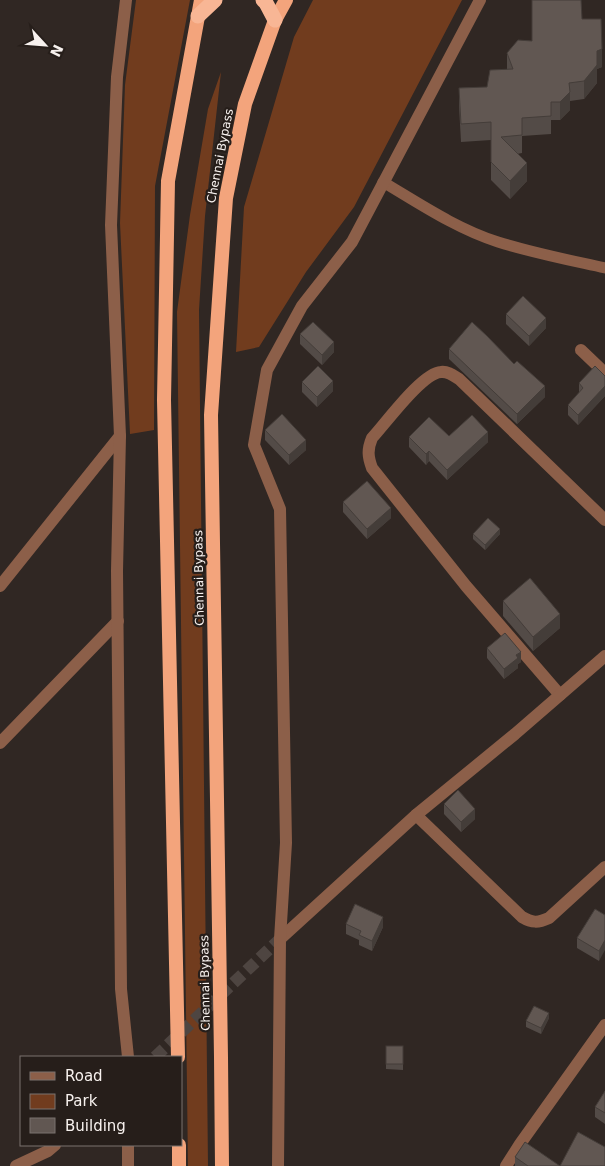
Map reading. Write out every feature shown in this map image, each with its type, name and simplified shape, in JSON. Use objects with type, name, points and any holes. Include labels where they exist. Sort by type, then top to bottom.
[{"type":"highway","points":[[178,1056],[164,400],[167,211],[168,181],[201,0]]},
{"type":"highway","points":[[198,16],[215,0]]},
{"type":"highway","points":[[262,0],[266,3],[275,20]]},
{"type":"highway","name":"Chennai Bypass","points":[[222,1166],[222,1057],[211,415],[226,198],[245,104],[275,20],[286,0]]},
{"type":"highway","points":[[179,1146],[179,1166]]},
{"type":"street","points":[[126,0],[117,77],[111,225],[120,436],[118,621],[121,989],[128,1056]]},
{"type":"street","points":[[278,1166],[280,939],[286,843],[280,509],[254,445],[267,370],[302,306],[352,242],[480,0]]},
{"type":"street","points":[[581,350],[605,373]]},
{"type":"street","points":[[560,695],[466,586],[372,468],[368,456],[368,447],[372,438],[421,382],[434,373],[443,371],[459,379],[605,520]]},
{"type":"street","points":[[0,586],[120,436]]},
{"type":"street","points":[[0,743],[118,621]]},
{"type":"street","points":[[280,939],[416,815],[605,656]]},
{"type":"street","points":[[416,815],[522,917],[530,922],[540,922],[549,918],[605,867]]},
{"type":"street","points":[[506,1166],[605,1025]]},
{"type":"street","points":[[16,1166],[55,1146]]},
{"type":"street","points":[[128,1146],[128,1166]]},
{"type":"lane","points":[[383,182],[427,209],[465,229],[497,242],[605,268]]},
{"type":"green space","points":[[136,0],[190,0],[155,186],[154,430],[130,434],[120,223],[125,85]]},
{"type":"green space","points":[[313,0],[462,0],[354,207],[306,272],[259,347],[236,352],[244,207],[294,37]]},
{"type":"green space","points":[[221,72],[205,216],[199,310],[208,1166],[188,1166],[177,312],[190,215],[208,109]]},
{"type":"building","points":[[532,0],[581,0],[582,19],[601,19],[602,49],[597,51],[597,65],[584,81],[569,83],[570,92],[560,102],[551,102],[551,116],[522,118],[522,135],[501,137],[527,163],[510,181],[491,162],[491,122],[461,124],[459,88],[487,87],[490,70],[513,69],[507,53],[518,40],[532,41]]},
{"type":"building","points":[[523,296],[546,318],[529,336],[506,314]]},
{"type":"building","points":[[313,322],[334,342],[322,355],[300,334]]},
{"type":"building","points":[[472,322],[514,364],[517,361],[545,386],[517,414],[449,349]]},
{"type":"building","points":[[318,366],[333,381],[317,397],[302,382]]},
{"type":"building","points":[[595,366],[605,376],[605,386],[578,415],[568,405],[583,388],[579,383]]},
{"type":"building","points":[[282,414],[306,440],[289,455],[265,430]]},
{"type":"building","points":[[472,415],[488,432],[447,470],[429,451],[426,454],[409,437],[429,417],[449,436]]},
{"type":"building","points":[[367,481],[391,508],[367,529],[343,502]]},
{"type":"building","points":[[488,518],[500,529],[485,545],[473,534]]},
{"type":"building","points":[[530,578],[560,614],[533,637],[503,601]]},
{"type":"building","points":[[505,633],[521,652],[516,655],[518,658],[504,669],[487,648]]},
{"type":"building","points":[[458,790],[475,809],[461,822],[444,804]]},
{"type":"building","points":[[355,904],[383,917],[372,941],[359,935],[361,931],[346,924]]},
{"type":"building","points":[[595,909],[605,915],[605,940],[599,951],[577,938]]},
{"type":"building","points":[[534,1006],[549,1013],[541,1028],[526,1021]]},
{"type":"building","points":[[386,1046],[403,1046],[403,1064],[386,1064]]},
{"type":"building","points":[[605,1091],[605,1113],[595,1107]]},
{"type":"building","points":[[578,1132],[605,1147],[605,1166],[560,1166]]},
{"type":"building","points":[[525,1142],[560,1166],[528,1166],[515,1157]]},
{"type":"tunnel","points":[[156,1056],[280,939]]}]
